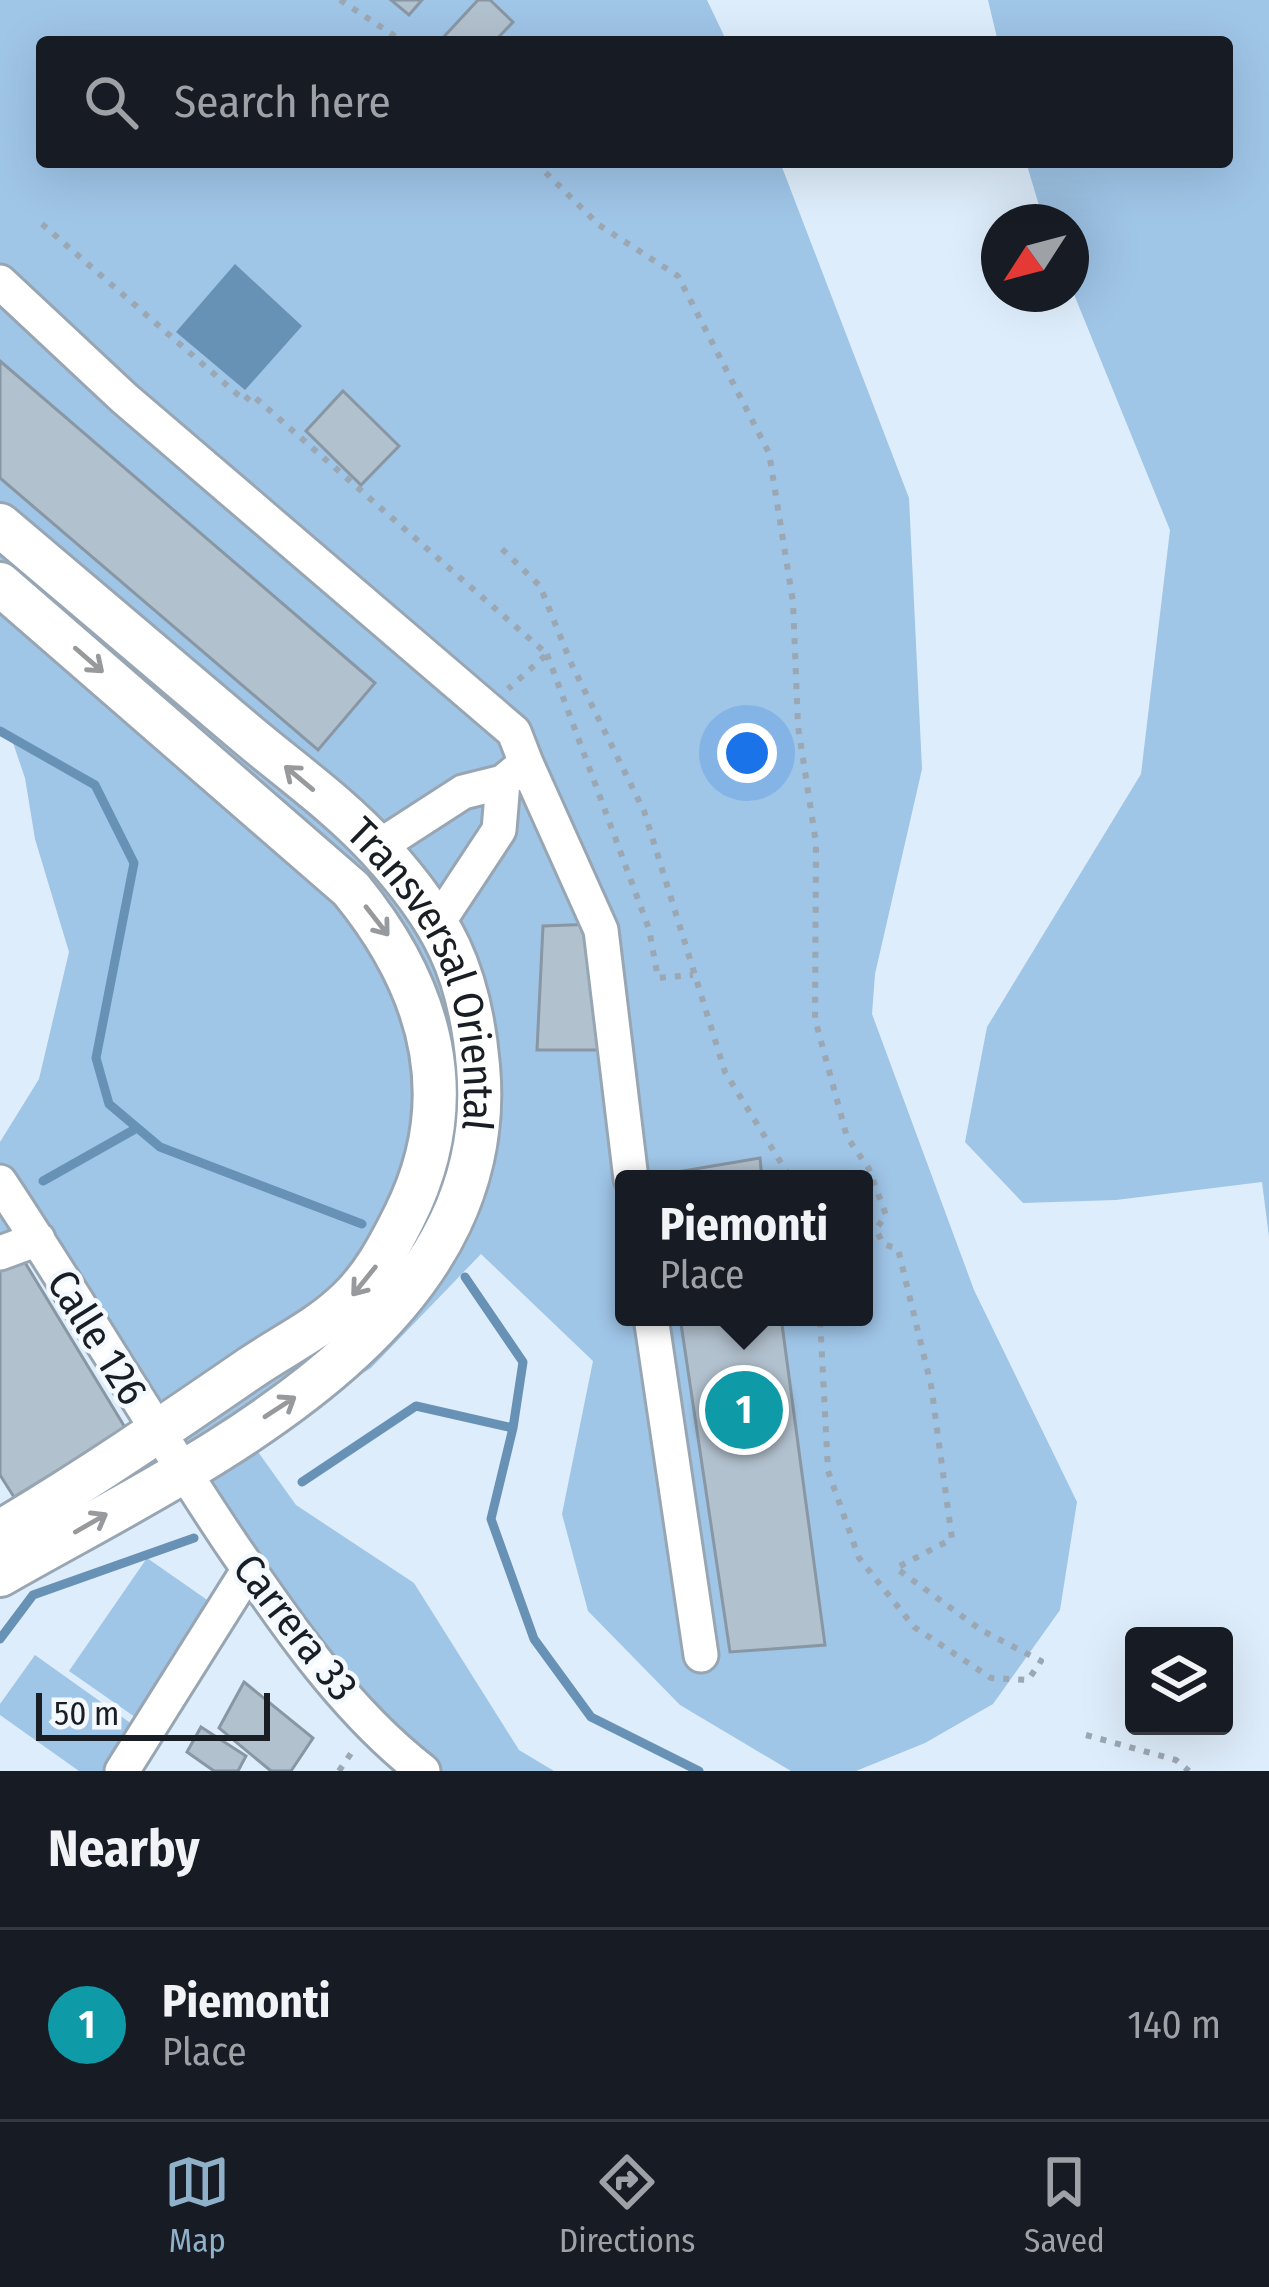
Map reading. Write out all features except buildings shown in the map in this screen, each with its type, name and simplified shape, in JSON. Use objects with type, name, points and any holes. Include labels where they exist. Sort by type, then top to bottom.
[{"type":"main road","name":"Transversal Oriental","points":[[0,525],[377,847],[437,924],[460,963],[475,1029],[480,1084],[478,1137],[447,1232],[413,1287],[374,1332],[300,1393],[182,1472],[0,1575]]},
{"type":"main road","name":"Transversal Oriental","points":[[0,584],[351,889],[387,933],[413,982],[433,1053],[435,1104],[430,1147],[417,1192],[385,1256],[348,1302],[157,1432],[5,1517]]},
{"type":"street","points":[[0,282],[124,398],[514,732],[514,773],[500,830],[437,924]]},
{"type":"street","points":[[377,847],[463,793],[514,773]]},
{"type":"street","points":[[514,773],[601,930],[630,1170]]},
{"type":"street","name":"Calle 126","points":[[0,1182],[182,1472]]},
{"type":"street","points":[[0,1253],[38,1239]]},
{"type":"street","points":[[653,1326],[701,1655]]},
{"type":"street","name":"Carrera 33","points":[[182,1472],[346,1695],[423,1771]]},
{"type":"street","points":[[122,1771],[249,1569]]},
{"type":"path","points":[[340,0],[395,36]]},
{"type":"path","points":[[541,168],[599,225],[679,276],[769,453],[793,602],[798,726],[816,843],[814,1019],[847,1136],[869,1170]]},
{"type":"path","points":[[42,224],[244,400],[251,394],[547,654],[649,929],[658,978],[693,975]]},
{"type":"path","points":[[502,549],[540,586],[571,663],[644,811],[725,1072],[785,1170]]},
{"type":"path","points":[[486,709],[547,654]]},
{"type":"path","points":[[820,1326],[828,1471],[859,1558],[914,1627],[991,1678],[1028,1680],[1041,1661],[980,1630],[896,1568],[952,1539],[931,1385],[898,1249],[884,1244],[876,1229],[886,1215],[873,1180]]},
{"type":"path","points":[[1086,1735],[1176,1760],[1189,1771]]},
{"type":"shaded area","points":[[0,0],[707,0],[724,36],[36,36],[36,168],[782,168],[909,498],[922,769],[875,974],[872,1014],[974,1290],[1077,1502],[1060,1610],[993,1704],[925,1743],[856,1771],[791,1771],[680,1705],[588,1611],[562,1514],[593,1361],[481,1254],[371,1368],[251,1442],[296,1505],[414,1583],[519,1750],[554,1771],[423,1771],[371,1724],[30,1227],[0,1236],[0,1142],[39,1079],[69,952],[10,734],[0,731]]},
{"type":"shaded area","points":[[988,0],[1269,0],[1269,1237],[1262,1182],[1116,1200],[1023,1203],[965,1142],[987,1027],[1141,774],[1170,530],[1081,312],[1089,312],[1089,204],[1039,204],[1028,168],[1233,168],[1233,36],[997,36]]},
{"type":"shaded area","points":[[235,264],[302,326],[245,390],[176,332]]},
{"type":"shaded area","points":[[147,1558],[213,1604],[135,1717],[69,1671]]},
{"type":"shaded area","points":[[35,1655],[136,1727],[105,1771],[79,1771],[0,1715],[0,1704]]},
{"type":"waterway","points":[[0,731],[95,785],[134,863],[96,1058],[109,1104],[160,1147],[362,1224]]},
{"type":"waterway","points":[[43,1181],[137,1128]]},
{"type":"waterway","points":[[465,1277],[523,1362],[491,1519],[534,1639],[591,1717],[699,1771]]},
{"type":"waterway","points":[[302,1482],[416,1406],[513,1428]]},
{"type":"waterway","points":[[0,1639],[33,1595],[194,1538]]},
{"type":"place","name":"Piemonti","points":[[744,1410]]}]
